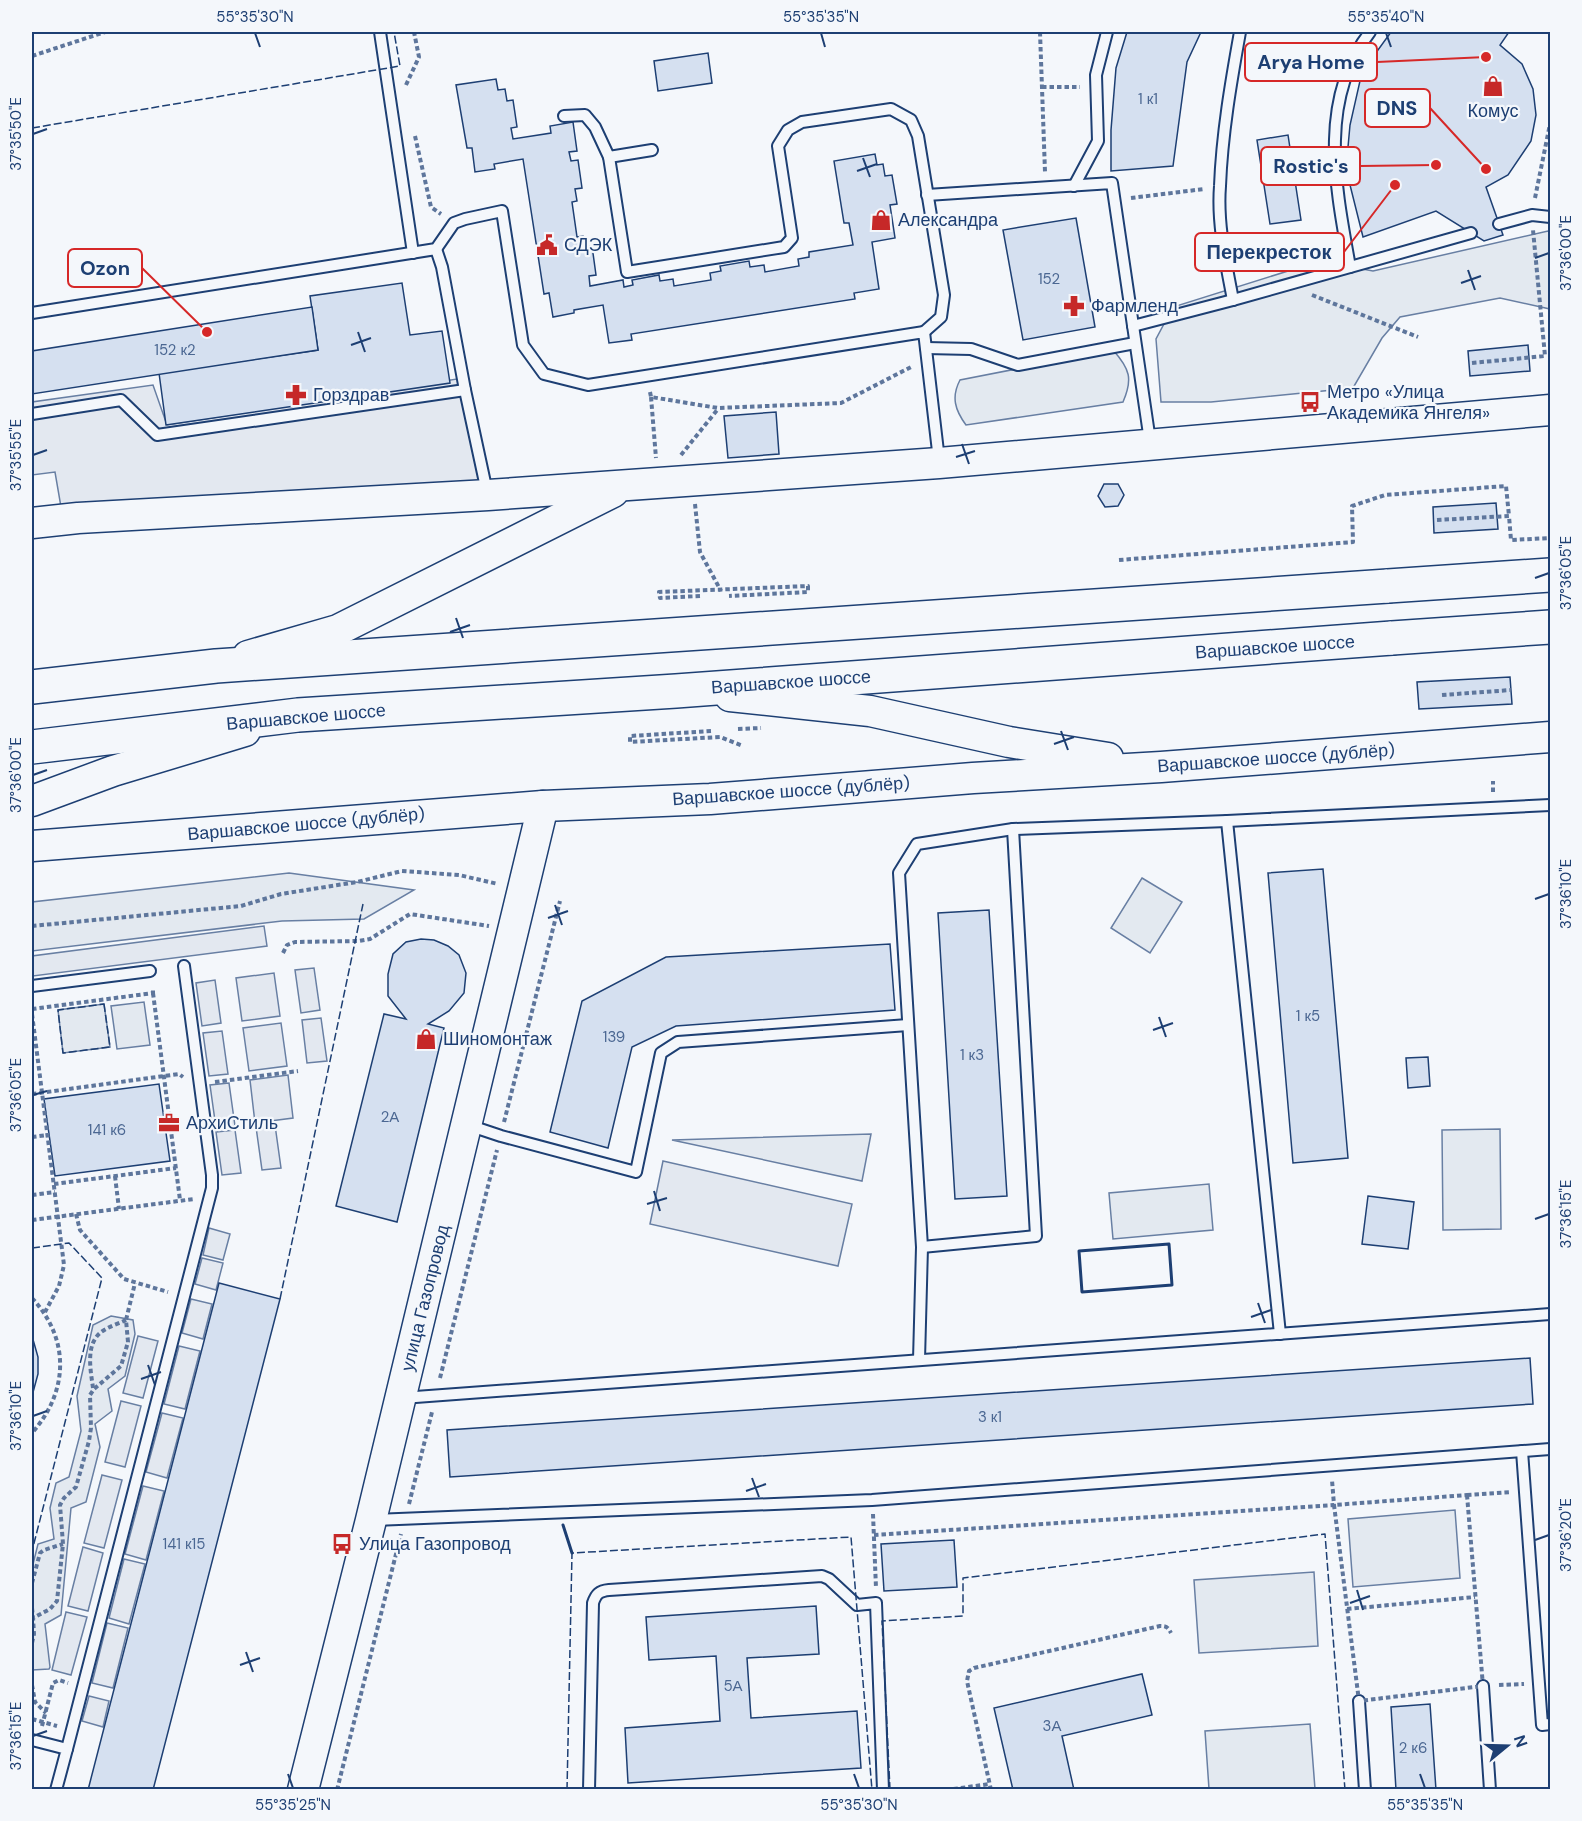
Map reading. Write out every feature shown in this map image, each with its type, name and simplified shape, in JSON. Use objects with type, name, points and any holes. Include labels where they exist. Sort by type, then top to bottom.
[{"type":"main road","points":[[32,523],[78,518],[488,495],[939,463],[1551,410]]},
{"type":"main road","points":[[216,666],[338,630],[627,485]]},
{"type":"main road","points":[[32,687],[216,666],[1551,575]]},
{"type":"main road","name":"Варшавское шоссе","points":[[32,747],[298,715],[676,691],[1551,627]]},
{"type":"main road","points":[[676,691],[870,711],[1009,742],[1161,767]]},
{"type":"main road","points":[[32,801],[113,771],[298,715]]},
{"type":"main road","name":"Варшавское шоссе (дублёр)","points":[[32,846],[543,806],[710,799],[1551,737]]},
{"type":"main road","name":"улица Газопровод","points":[[303,1790],[371,1520],[543,806]]},
{"type":"lane","points":[[380,32],[413,253]]},
{"type":"lane","points":[[1074,186],[1098,141],[1096,75],[1107,32]]},
{"type":"lane","points":[[1233,300],[1224,257],[1219,188],[1240,32]]},
{"type":"lane","points":[[1350,267],[1336,185],[1333,145],[1340,100],[1349,69],[1358,46],[1370,32]]},
{"type":"lane","points":[[32,314],[436,249],[454,223],[502,212],[523,345],[544,374],[588,385],[924,333],[941,317],[944,296],[918,136],[911,120],[891,109],[802,122],[788,130],[778,146],[792,238],[784,247],[627,272],[609,157],[595,128],[585,115],[564,116]]},
{"type":"lane","points":[[609,157],[652,150]]},
{"type":"lane","points":[[927,195],[1112,183],[1151,445]]},
{"type":"lane","points":[[1499,224],[1532,215],[1551,216]]},
{"type":"lane","points":[[1132,326],[1471,233]]},
{"type":"lane","points":[[436,249],[442,267],[488,495]]},
{"type":"lane","points":[[924,333],[939,463]]},
{"type":"lane","points":[[926,353],[971,349],[1018,365],[1135,343]]},
{"type":"lane","points":[[32,414],[121,399],[158,435],[465,390]]},
{"type":"lane","points":[[919,1360],[922,1247],[899,873],[916,844],[1013,829],[1551,805]]},
{"type":"lane","points":[[1227,821],[1280,1334]]},
{"type":"lane","points":[[922,1247],[1036,1236],[1013,829]]},
{"type":"lane","points":[[56,1790],[209,1197],[212,1176],[184,966]]},
{"type":"lane","points":[[32,986],[150,971]]},
{"type":"lane","points":[[467,1125],[636,1172],[661,1053],[678,1041],[908,1025]]},
{"type":"lane","points":[[400,1398],[1551,1314]]},
{"type":"lane","points":[[371,1520],[872,1500],[1551,1449]]},
{"type":"lane","points":[[1522,1451],[1542,1725],[1551,1724]]},
{"type":"lane","points":[[589,1790],[593,1603],[596,1595],[601,1591],[822,1576],[829,1579],[857,1605],[876,1604],[883,1790]]},
{"type":"lane","points":[[1483,1686],[1490,1790]]},
{"type":"lane","points":[[1359,1701],[1365,1790]]},
{"type":"lane","points":[[35,1741],[67,1749]]},
{"type":"path","points":[[32,56],[105,32]]},
{"type":"path","points":[[404,89],[419,57],[414,32]]},
{"type":"path","points":[[1040,32],[1046,187]]},
{"type":"path","points":[[1042,87],[1096,87]]},
{"type":"path","points":[[1472,363],[1545,356],[1532,215],[1551,124]]},
{"type":"path","points":[[414,132],[431,207],[454,223]]},
{"type":"path","points":[[1114,200],[1219,188]]},
{"type":"path","points":[[1286,285],[1418,337]]},
{"type":"path","points":[[651,397],[718,408],[841,403],[926,353]]},
{"type":"path","points":[[648,376],[658,483]]},
{"type":"path","points":[[658,483],[718,408]]},
{"type":"path","points":[[1119,560],[1353,542],[1352,506],[1385,495],[1506,486],[1511,540],[1551,538]]},
{"type":"path","points":[[694,499],[699,552],[721,591]]},
{"type":"path","points":[[1437,520],[1509,516]]},
{"type":"path","points":[[700,596],[660,598],[659,592],[808,586],[808,592],[729,596]]},
{"type":"path","points":[[1442,695],[1511,690]]},
{"type":"path","points":[[711,731],[630,736],[630,742],[720,737],[743,746]]},
{"type":"path","points":[[32,926],[242,906],[281,894],[402,872],[459,875],[501,885]]},
{"type":"path","points":[[337,1790],[560,902]]},
{"type":"path","points":[[283,953],[287,945],[295,942],[369,939],[410,914],[493,927]]},
{"type":"path","points":[[150,971],[180,1200]]},
{"type":"path","points":[[32,1008],[153,993]]},
{"type":"path","points":[[32,1014],[64,1270],[59,1286],[45,1312]]},
{"type":"path","points":[[32,1070],[39,1069]]},
{"type":"path","points":[[32,1094],[179,1074],[187,1085],[298,1071]]},
{"type":"path","points":[[32,1137],[47,1135]]},
{"type":"path","points":[[54,1184],[176,1168]]},
{"type":"path","points":[[115,1176],[119,1209]]},
{"type":"path","points":[[32,1195],[55,1192]]},
{"type":"path","points":[[32,1220],[209,1197]]},
{"type":"path","points":[[76,1214],[77,1224],[83,1234],[121,1277],[183,1296]]},
{"type":"path","points":[[33,1618],[53,1607],[57,1601],[63,1544],[60,1505],[76,1487],[89,1441],[91,1428],[89,1399],[94,1389],[122,1363],[128,1342],[126,1320],[135,1283]]},
{"type":"path","points":[[32,1298],[45,1312],[57,1338],[61,1365],[57,1393],[45,1418],[32,1433]]},
{"type":"path","points":[[94,1389],[90,1363],[94,1342],[101,1333],[126,1320]]},
{"type":"path","points":[[1330,1465],[1359,1701],[1483,1686],[1538,1683]]},
{"type":"path","points":[[876,1604],[874,1535],[1525,1491]]},
{"type":"path","points":[[1467,1495],[1483,1686]]},
{"type":"path","points":[[32,1583],[41,1552],[63,1544]]},
{"type":"path","points":[[1347,1609],[1475,1597]]},
{"type":"path","points":[[32,1608],[34,1634],[32,1643]]},
{"type":"path","points":[[946,1790],[991,1787],[967,1681],[969,1671],[1160,1626],[1165,1626],[1170,1633]]},
{"type":"path","points":[[35,1741],[55,1681],[82,1686]]},
{"type":"path","points":[[32,1684],[35,1702],[46,1713]]},
{"type":"path","points":[[32,1719],[72,1730]]},
{"type":"shaded area","points":[[1550,232],[1550,309],[1500,298],[1400,317],[1382,338],[1353,388],[1211,402],[1161,402],[1156,339],[1173,307],[1320,261],[1373,271]]},
{"type":"shaded area","points":[[1113,350],[1128,374],[1128,387],[1123,402],[966,425],[957,409],[955,398],[960,380]]},
{"type":"shaded area","points":[[463,378],[485,483],[61,507],[55,472],[32,475],[32,402],[153,385],[167,425]]},
{"type":"shaded area","points":[[289,873],[414,890],[364,919],[282,921],[32,951],[32,902]]},
{"type":"shaded area","points":[[1142,878],[1182,902],[1150,953],[1111,928]]},
{"type":"shaded area","points":[[264,926],[267,946],[33,976],[32,956]]},
{"type":"shaded area","points":[[314,968],[320,1010],[301,1013],[295,970]]},
{"type":"shaded area","points":[[274,973],[280,1016],[242,1021],[236,978]]},
{"type":"shaded area","points":[[215,980],[221,1023],[202,1026],[196,983]]},
{"type":"shaded area","points":[[144,1002],[150,1045],[117,1049],[111,1006]]},
{"type":"shaded area","points":[[104,1004],[110,1047],[63,1053],[58,1010]]},
{"type":"shaded area","points":[[321,1018],[327,1061],[307,1063],[302,1020]]},
{"type":"shaded area","points":[[281,1023],[287,1066],[249,1071],[243,1028]]},
{"type":"shaded area","points":[[222,1031],[228,1074],[209,1076],[203,1033]]},
{"type":"shaded area","points":[[288,1075],[293,1118],[255,1123],[250,1080]]},
{"type":"shaded area","points":[[229,1083],[235,1126],[216,1128],[210,1085]]},
{"type":"shaded area","points":[[275,1125],[281,1168],[262,1170],[256,1127]]},
{"type":"shaded area","points":[[1500,1129],[1501,1229],[1443,1230],[1442,1130]]},
{"type":"shaded area","points":[[235,1130],[241,1173],[222,1175],[216,1132]]},
{"type":"shaded area","points":[[871,1134],[862,1181],[672,1140]]},
{"type":"shaded area","points":[[663,1161],[852,1204],[838,1266],[650,1224]]},
{"type":"shaded area","points":[[1209,1184],[1213,1230],[1113,1239],[1109,1193]]},
{"type":"shaded area","points":[[209,1228],[230,1234],[223,1260],[203,1255]]},
{"type":"shaded area","points":[[202,1258],[223,1263],[216,1290],[195,1284]]},
{"type":"shaded area","points":[[191,1299],[212,1304],[203,1339],[182,1333]]},
{"type":"shaded area","points":[[111,1316],[133,1320],[135,1334],[125,1376],[108,1389],[112,1411],[95,1424],[100,1447],[86,1502],[71,1508],[61,1615],[45,1624],[50,1667],[49,1669],[32,1670],[32,1568],[38,1544],[54,1539],[50,1508],[56,1483],[69,1477],[81,1431],[77,1396],[93,1325]]},
{"type":"shaded area","points":[[138,1336],[158,1341],[143,1398],[123,1393]]},
{"type":"shaded area","points":[[179,1346],[200,1351],[185,1409],[164,1404]]},
{"type":"shaded area","points":[[121,1401],[141,1406],[125,1467],[105,1462]]},
{"type":"shaded area","points":[[162,1413],[183,1418],[167,1478],[146,1472]]},
{"type":"shaded area","points":[[102,1475],[122,1480],[104,1548],[84,1543]]},
{"type":"shaded area","points":[[143,1486],[164,1491],[146,1560],[125,1554]]},
{"type":"shaded area","points":[[1455,1510],[1460,1578],[1353,1587],[1348,1519]]},
{"type":"shaded area","points":[[83,1547],[103,1553],[88,1611],[68,1606]]},
{"type":"shaded area","points":[[124,1559],[145,1564],[129,1624],[109,1618]]},
{"type":"shaded area","points":[[1314,1572],[1318,1646],[1199,1653],[1194,1580]]},
{"type":"shaded area","points":[[66,1612],[87,1617],[71,1675],[52,1670]]},
{"type":"shaded area","points":[[107,1623],[128,1628],[113,1688],[92,1683]]},
{"type":"shaded area","points":[[89,1696],[109,1701],[103,1727],[82,1721]]},
{"type":"shaded area","points":[[1310,1724],[1315,1789],[1209,1789],[1205,1731]]},
{"type":"building","points":[[1127,32],[1201,32],[1187,62],[1173,166],[1111,171],[1111,130],[1116,68]]},
{"type":"building","points":[[1391,32],[1509,32],[1500,45],[1522,64],[1533,89],[1536,115],[1531,141],[1508,175],[1486,187],[1503,235],[1484,241],[1436,211],[1363,237],[1346,169],[1350,125],[1362,72]]},
{"type":"building","points":[[708,53],[712,83],[658,91],[654,61]]},
{"type":"building","points":[[496,79],[498,90],[505,89],[507,101],[513,100],[517,127],[511,128],[513,139],[551,133],[550,126],[573,122],[577,151],[569,152],[571,161],[578,160],[582,188],[575,189],[577,201],[572,202],[577,237],[583,236],[584,248],[592,246],[596,275],[589,276],[590,286],[623,280],[624,287],[633,285],[632,280],[659,275],[660,281],[673,279],[674,286],[711,280],[710,273],[721,271],[720,266],[749,261],[750,267],[764,265],[765,272],[799,266],[798,259],[809,257],[809,252],[853,245],[849,223],[844,223],[834,161],[875,154],[877,165],[883,164],[885,176],[892,175],[897,204],[890,205],[895,238],[872,242],[879,289],[854,293],[855,299],[631,334],[632,340],[609,343],[603,305],[574,310],[574,313],[553,317],[549,293],[544,294],[523,159],[494,164],[495,169],[475,172],[472,148],[467,148],[456,85]]},
{"type":"building","points":[[1288,135],[1301,220],[1270,224],[1257,140]]},
{"type":"building","points":[[1076,218],[1095,327],[1023,340],[1003,230]]},
{"type":"building","points":[[402,283],[410,335],[442,331],[450,383],[166,425],[159,373],[318,350],[310,296]]},
{"type":"building","points":[[312,307],[318,350],[32,394],[32,351]]},
{"type":"building","points":[[1528,345],[1530,371],[1470,376],[1468,351]]},
{"type":"building","points":[[776,412],[779,454],[728,458],[724,416]]},
{"type":"building","points":[[1104,484],[1118,484],[1124,495],[1118,506],[1105,507],[1098,496]]},
{"type":"building","points":[[1496,503],[1498,529],[1434,533],[1433,507]]},
{"type":"building","points":[[1510,677],[1512,704],[1419,709],[1417,682]]},
{"type":"building","points":[[1323,869],[1348,1158],[1293,1163],[1268,873]]},
{"type":"building","points":[[989,910],[1007,1196],[955,1199],[938,913]]},
{"type":"building","points":[[421,939],[434,940],[448,946],[459,955],[466,973],[464,993],[449,1011],[428,1024],[444,1028],[397,1222],[336,1206],[384,1014],[406,1019],[388,996],[388,974],[393,954],[406,942]]},
{"type":"building","points":[[890,944],[895,1010],[676,1026],[632,1047],[608,1148],[550,1132],[582,1001],[666,957]]},
{"type":"building","points":[[1428,1057],[1430,1086],[1408,1088],[1406,1058]]},
{"type":"building","points":[[159,1084],[170,1161],[55,1176],[44,1099]]},
{"type":"building","points":[[1368,1196],[1414,1202],[1408,1249],[1362,1244]]},
{"type":"building","points":[[219,1283],[280,1299],[153,1790],[88,1790]]},
{"type":"building","points":[[32,1336],[38,1357],[38,1374],[32,1396]]},
{"type":"building","points":[[1530,1358],[1533,1404],[450,1477],[447,1430]]},
{"type":"building","points":[[954,1540],[957,1587],[884,1591],[881,1544]]},
{"type":"building","points":[[816,1606],[819,1654],[747,1658],[751,1718],[857,1711],[861,1768],[628,1783],[625,1728],[720,1721],[716,1656],[649,1660],[646,1617]]},
{"type":"building","points":[[1142,1674],[1152,1715],[1062,1736],[1074,1790],[1013,1790],[994,1708]]},
{"type":"building","points":[[1430,1704],[1436,1790],[1396,1790],[1391,1707]]},
{"type":"fence","points":[[32,128],[400,66],[394,32]]},
{"type":"fence","points":[[280,1299],[363,904]]},
{"type":"fence","points":[[104,1004],[110,1047],[63,1053],[58,1010],[104,1004]]},
{"type":"fence","points":[[32,1248],[69,1243],[102,1278],[32,1551]]},
{"type":"fence","points":[[890,1790],[882,1621],[963,1616],[963,1578],[1325,1534],[1345,1790]]},
{"type":"fence","points":[[567,1790],[572,1553],[851,1537],[872,1790]]},
{"type":"wall","points":[[1169,1244],[1172,1285],[1082,1292],[1079,1251],[1169,1244]]},
{"type":"wall","points":[[563,1525],[572,1553]]},
{"type":"place","name":"Arya Home","points":[[1486,57]]},
{"type":"place","name":"Комус","points":[[1493,86]]},
{"type":"place","name":"Rostic's","points":[[1436,165]]},
{"type":"place","name":"DNS","points":[[1486,169]]},
{"type":"place","name":"Перекресток","points":[[1395,185]]},
{"type":"place","name":"Александра","points":[[881,220]]},
{"type":"place","name":"СДЭК","points":[[547,245]]},
{"type":"place","name":"Фармленд","points":[[1074,306]]},
{"type":"place","name":"Ozon","points":[[207,332]]},
{"type":"place","name":"Горздрав","points":[[296,395]]},
{"type":"place","name":"Метро «Улица Академика Янгеля»","points":[[1310,402]]},
{"type":"place","name":"Шиномонтаж","points":[[426,1039]]},
{"type":"place","name":"АрхиСтиль","points":[[169,1123]]},
{"type":"place","name":"Улица Газопровод","points":[[342,1544]]}]
